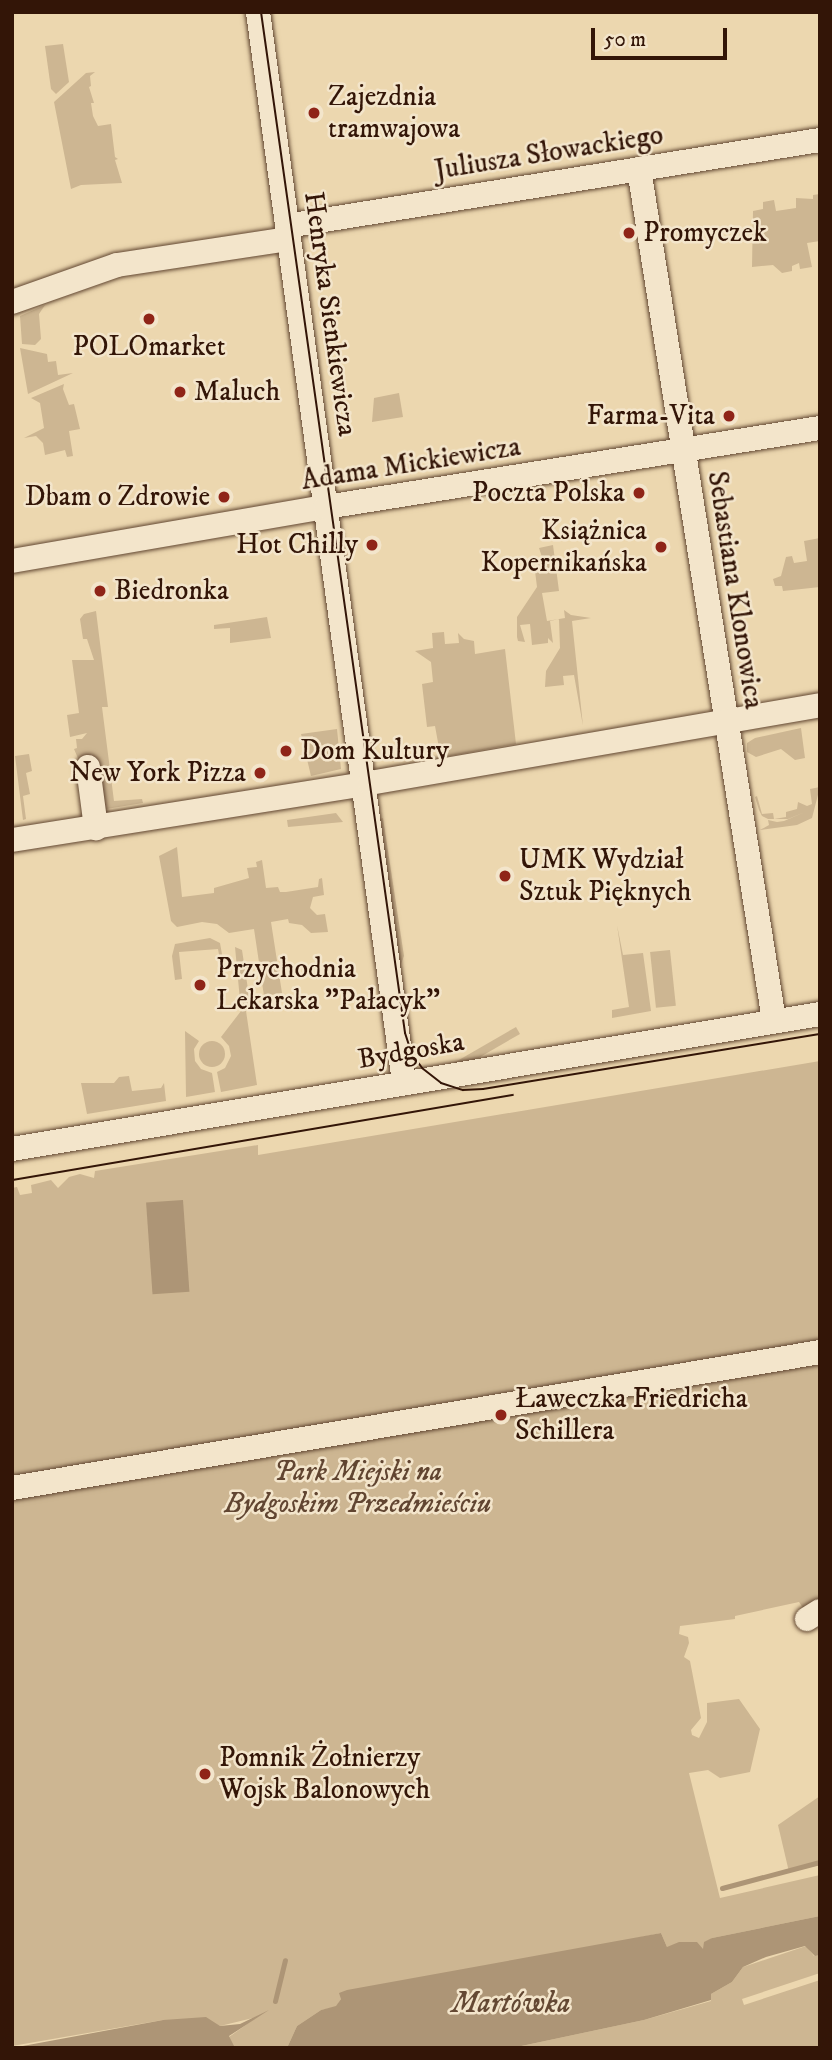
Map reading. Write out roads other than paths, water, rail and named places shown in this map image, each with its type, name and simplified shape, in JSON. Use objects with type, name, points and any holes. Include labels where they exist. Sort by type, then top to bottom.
[{"type":"street","name":"Henryka Sienkiewicza","points":[[258,12],[404,1083]]},
{"type":"street","name":"Juliusza Słowackiego","points":[[12,302],[117,265],[639,169],[820,140]]},
{"type":"street","name":"Sebastiana Klonowica","points":[[639,169],[774,1020]]},
{"type":"street","name":"Adama Mickiewicza","points":[[12,561],[326,507],[820,428]]},
{"type":"street","points":[[12,840],[364,784],[820,705]]},
{"type":"street","points":[[88,767],[96,828]]},
{"type":"street","name":"Bydgoska","points":[[12,1149],[820,1014]]},
{"type":"street","points":[[12,1488],[820,1352]]},
{"type":"water","points":[[183,1200],[189,1292],[153,1294],[146,1203]]},
{"type":"water","name":"Martówka","points":[[820,1916],[820,1955],[815,1956],[805,1946],[766,1957],[743,1967],[732,1982],[711,1994],[711,2000],[644,2020],[512,2048],[287,2048],[297,2026],[321,2010],[336,2006],[341,1999],[339,1993],[347,1990],[661,1933],[667,1947],[679,1942],[697,1942],[703,1949],[704,1942],[712,1938]]},
{"type":"water","points":[[269,2010],[229,2036],[235,2048],[12,2048],[163,2020],[206,2017],[220,2026],[240,2024]]},
{"type":"waterway","points":[[722,1888],[820,1862]]},
{"type":"waterway","points":[[275,2001],[285,1960]]},
{"type":"tram line","points":[[261,12],[405,1033],[412,1054],[422,1068],[441,1083],[463,1090],[483,1089],[820,1034]]},
{"type":"tram line","points":[[12,1180],[513,1095]]},
{"type":"place","name":"Zajezdnia tramwajowa","points":[[314,113]]},
{"type":"place","name":"Promyczek","points":[[629,233]]},
{"type":"place","name":"POLOmarket","points":[[149,319]]},
{"type":"place","name":"Maluch","points":[[180,392]]},
{"type":"place","name":"Farma-Vita","points":[[729,416]]},
{"type":"place","name":"Poczta Polska","points":[[639,493]]},
{"type":"place","name":"Dbam o Zdrowie","points":[[224,497]]},
{"type":"place","name":"Hot Chilly","points":[[372,545]]},
{"type":"place","name":"Książnica Kopernikańska","points":[[661,547]]},
{"type":"place","name":"Biedronka","points":[[100,591]]},
{"type":"place","name":"Dom Kultury","points":[[286,751]]},
{"type":"place","name":"New York Pizza","points":[[260,773]]},
{"type":"place","name":"UMK Wydział Sztuk Pięknych","points":[[505,876]]},
{"type":"place","name":"Przychodnia Lekarska \"Pałacyk\"","points":[[200,985]]},
{"type":"place","name":"Ławeczka Friedricha Schillera","points":[[501,1415]]},
{"type":"place","name":"Pomnik Żołnierzy Wojsk Balonowych","points":[[205,1774]]},
{"type":"park label","name":"Park Miejski na Bydgoskim Przedmieściu","points":[[358,1488]]}]
